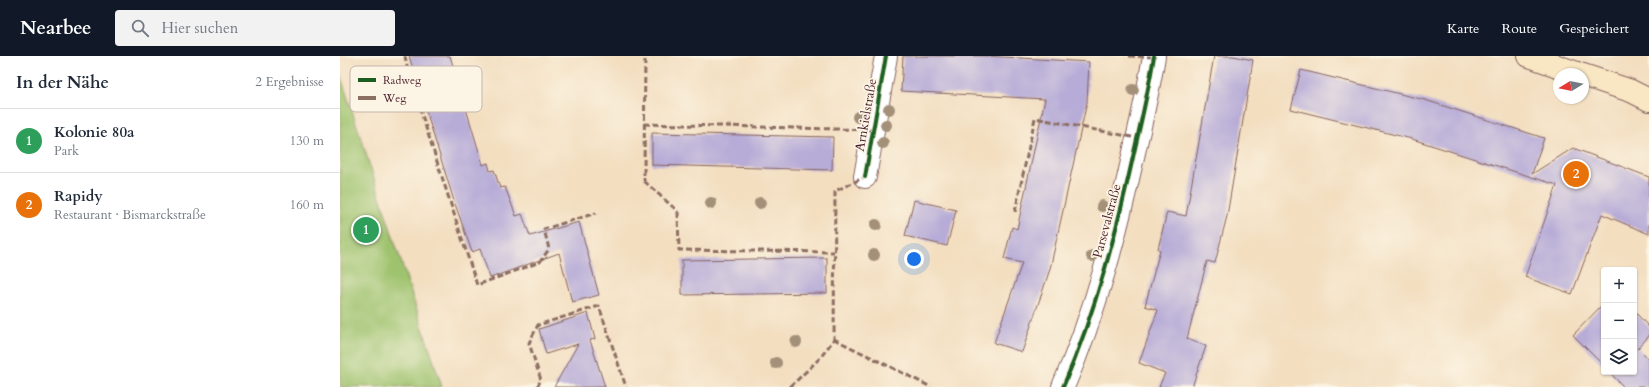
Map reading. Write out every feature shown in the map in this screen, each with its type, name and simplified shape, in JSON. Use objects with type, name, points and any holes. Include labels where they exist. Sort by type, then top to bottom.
[{"type":"main road","points":[[1528,56],[1564,68]]},
{"type":"main road","points":[[1589,77],[1649,100]]},
{"type":"street","name":"Arnkielstraße","points":[[865,177],[886,56]]},
{"type":"street","name":"Parsevalstraße","points":[[1063,387],[1074,361],[1100,286],[1125,196],[1154,56]]},
{"type":"path","points":[[644,174],[644,181]]},
{"type":"path","points":[[673,207],[678,212]]},
{"type":"green space","points":[[340,74],[350,105],[350,112],[352,112],[442,387],[340,387]]},
{"type":"building","points":[[409,56],[450,56],[453,66],[412,66]]},
{"type":"building","points":[[903,56],[986,56],[1089,62],[1087,102],[1050,269],[1022,352],[994,343],[1022,263],[1004,259],[1012,227],[1017,229],[1045,99],[901,91]]},
{"type":"building","points":[[1214,56],[1233,56],[1253,60],[1227,216],[1215,263],[1207,261],[1187,339],[1206,346],[1192,387],[1159,387],[1165,373],[1139,363],[1158,310],[1145,306],[1160,250],[1158,249],[1167,212],[1186,216]]},
{"type":"building","points":[[1301,70],[1425,100],[1544,138],[1532,174],[1573,148],[1649,177],[1649,234],[1602,214],[1572,294],[1525,277],[1557,185],[1412,139],[1291,109]]},
{"type":"building","points":[[426,112],[467,112],[483,165],[488,163],[490,171],[494,170],[500,188],[505,187],[516,216],[522,214],[530,236],[579,222],[599,295],[572,302],[559,253],[490,278],[480,249],[472,252],[454,201]]},
{"type":"building","points":[[652,133],[833,137],[832,170],[652,165]]},
{"type":"building","points":[[914,200],[956,210],[947,246],[905,236]]},
{"type":"building","points":[[827,258],[827,293],[682,295],[682,260]]},
{"type":"building","points":[[1601,306],[1601,363],[1573,335]]},
{"type":"building","points":[[588,313],[595,339],[590,340],[605,387],[554,387],[578,344],[546,354],[539,329]]},
{"type":"building","points":[[1637,314],[1649,327],[1649,336],[1638,348],[1649,359],[1649,387],[1624,387],[1612,375],[1637,375]]},
{"type":"marked path","points":[[405,56],[407,66]]},
{"type":"marked path","points":[[644,174],[645,56]]},
{"type":"marked path","points":[[1129,56],[1154,57]]},
{"type":"marked path","points":[[421,112],[477,285],[540,262],[549,249],[544,229],[596,213]]},
{"type":"marked path","points":[[1015,212],[1035,118],[1137,138]]},
{"type":"marked path","points":[[644,124],[873,130]]},
{"type":"marked path","points":[[790,387],[821,357],[834,339],[835,191],[865,177]]},
{"type":"marked path","points":[[644,181],[673,207]]},
{"type":"marked path","points":[[678,212],[679,250],[834,252]]},
{"type":"marked path","points":[[537,387],[541,380],[529,343],[538,325],[599,306],[626,387]]},
{"type":"marked path","points":[[834,339],[931,387]]},
{"type":"cycle path","points":[[865,177],[886,56]]},
{"type":"cycle path","points":[[1063,387],[1086,329],[1105,270],[1128,179],[1148,91],[1154,56]]},
{"type":"place","name":"Rapidy","points":[[1576,174]]},
{"type":"place","name":"Kolonie 80a","points":[[366,230]]}]
